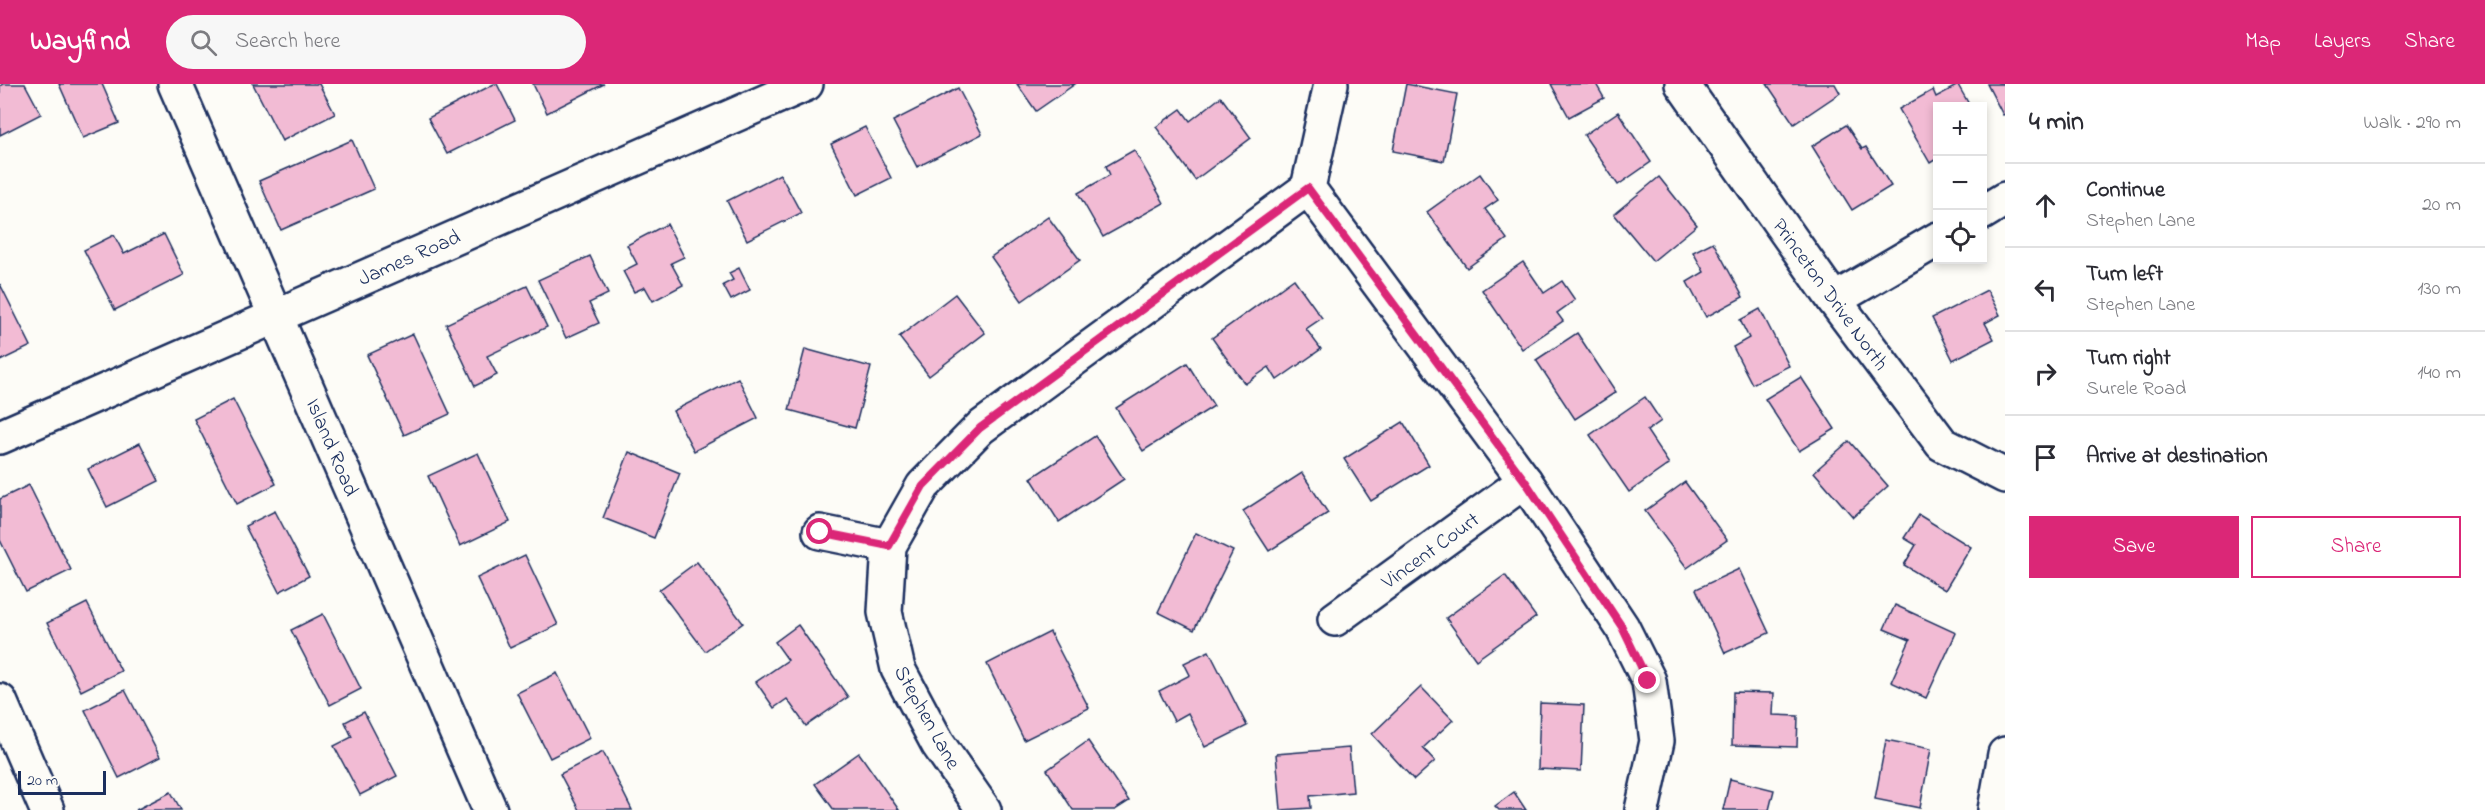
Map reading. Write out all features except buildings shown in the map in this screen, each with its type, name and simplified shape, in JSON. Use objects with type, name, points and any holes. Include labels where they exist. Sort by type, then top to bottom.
[{"type":"street","name":"Island Road","points":[[175,84],[490,810]]},
{"type":"street","name":"James Road","points":[[7,434],[806,84]]},
{"type":"street","points":[[1331,84],[1308,188],[1525,481],[1622,627],[1648,681],[1657,741],[1642,810]]},
{"type":"street","name":"Princeton Drive North","points":[[1682,84],[1834,300],[1942,444],[2005,476]]},
{"type":"street","name":"Stephen Lane","points":[[984,810],[938,744],[898,669],[885,612],[889,546],[923,486],[980,428],[1308,188]]},
{"type":"street","points":[[1987,210],[2005,199]]},
{"type":"street","points":[[1834,300],[1933,242]]},
{"type":"street","name":"Vincent Court","points":[[1335,619],[1525,481]]},
{"type":"street","points":[[820,532],[889,546]]},
{"type":"street","points":[[0,701],[48,810]]},
{"type":"street","points":[[1995,810],[2005,754]]},
{"type":"route","points":[[820,532],[889,546],[923,486],[980,428],[1308,188],[1525,481],[1622,627],[1648,681]]}]
